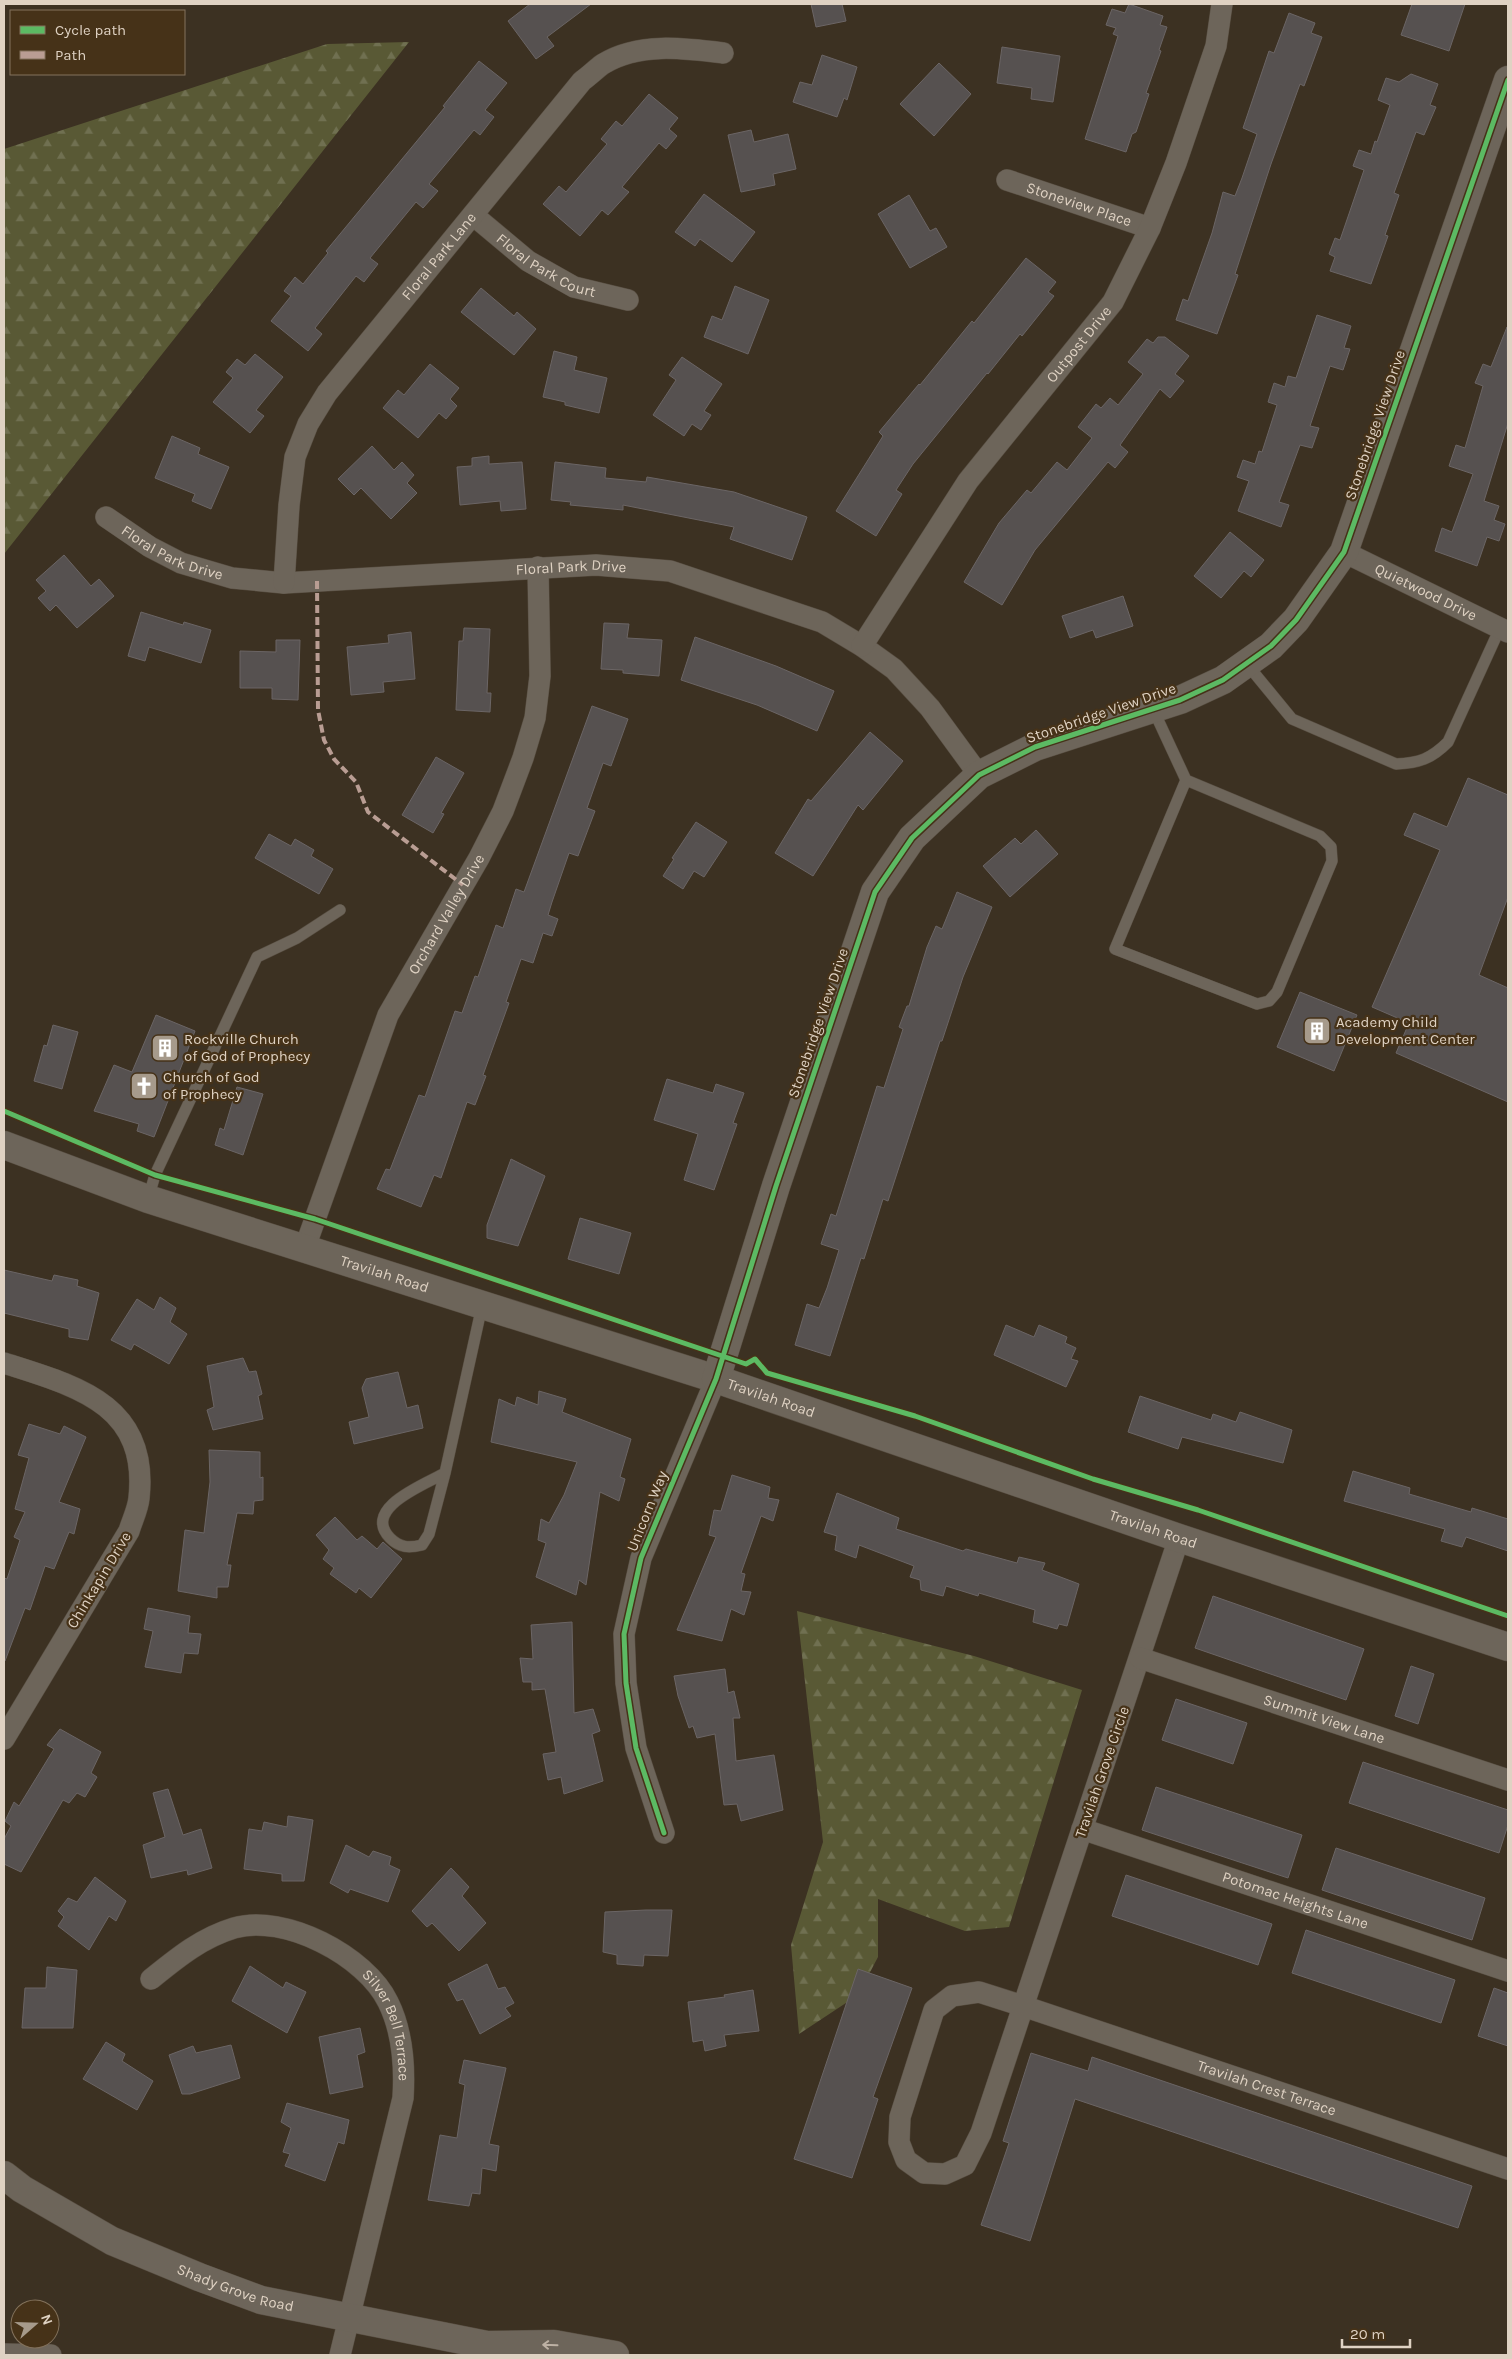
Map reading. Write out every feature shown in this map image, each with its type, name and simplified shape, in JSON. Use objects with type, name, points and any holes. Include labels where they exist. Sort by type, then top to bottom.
[{"type":"main road","name":"Stonebridge View Drive","points":[[716,1379],[776,1186],[875,892],[912,838],[979,775],[1035,747],[1180,700],[1223,680],[1271,646],[1296,620],[1344,552],[1508,80]]},
{"type":"main road","name":"Travilah Road","points":[[4,1145],[148,1199],[716,1379],[1179,1538],[1508,1646]]},
{"type":"main road","name":"Shady Grove Road","points":[[4,2175],[22,2188],[112,2241],[199,2278],[261,2300],[496,2350],[554,2344],[615,2355]]},
{"type":"street","name":"Outpost Drive","points":[[862,646],[968,481],[1113,302],[1150,228],[1176,163],[1216,46],[1222,4]]},
{"type":"street","name":"Floral Park Lane","points":[[284,583],[288,505],[294,457],[308,424],[327,393],[582,81],[603,64],[628,53],[678,48],[723,53]]},
{"type":"street","name":"Stoneview Place","points":[[1007,180],[1150,228]]},
{"type":"street","name":"Floral Park Court","points":[[474,214],[528,261],[574,287],[628,300]]},
{"type":"street","name":"Floral Park Drive","points":[[106,517],[150,548],[181,563],[232,578],[284,583],[596,565],[670,571],[738,592],[822,622],[862,646],[894,669],[930,708],[979,775]]},
{"type":"street","name":"Quietwood Drive","points":[[1344,552],[1504,630]]},
{"type":"street","name":"Orchard Valley Drive","points":[[304,1250],[388,1015],[479,858],[503,812],[523,758],[535,718],[540,676],[538,567]]},
{"type":"street","name":"Chinkapin Drive","points":[[4,1363],[63,1382],[90,1394],[111,1411],[132,1437],[139,1466],[139,1500],[129,1531],[4,1739]]},
{"type":"street","name":"Unicorn Way","points":[[664,1833],[636,1748],[626,1683],[624,1634],[640,1558],[716,1379]]},
{"type":"street","name":"Travilah Grove Circle","points":[[1023,2006],[979,1992],[952,1996],[934,2010],[900,2117],[899,2142],[906,2160],[924,2173],[945,2174],[965,2165],[981,2133],[1179,1538]]},
{"type":"street","name":"Summit View Lane","points":[[1140,1658],[1508,1780]]},
{"type":"street","name":"Potomac Heights Lane","points":[[1082,1829],[1508,1971]]},
{"type":"street","name":"Silver Bell Terrace","points":[[151,1979],[184,1952],[209,1937],[236,1927],[262,1925],[294,1931],[320,1940],[368,1973],[388,2001],[400,2037],[405,2068],[403,2098],[340,2355]]},
{"type":"street","name":"Travilah Crest Terrace","points":[[1023,2006],[1508,2166]]},
{"type":"street","points":[[4,2354],[50,2355]]},
{"type":"lane","points":[[1246,663],[1292,719],[1396,764],[1413,763],[1435,755],[1448,742],[1504,630]]},
{"type":"lane","points":[[1153,709],[1186,780],[1320,836],[1331,847],[1332,861],[1278,992],[1269,1001],[1257,1004],[1115,949],[1186,780]]},
{"type":"lane","points":[[148,1199],[155,1175],[257,958],[297,938],[340,910]]},
{"type":"lane","points":[[445,1473],[399,1499],[387,1508],[383,1520],[387,1535],[397,1546],[411,1548],[422,1545],[429,1534],[445,1473],[482,1306]]},
{"type":"green space","points":[[409,42],[4,554],[4,149],[327,44]]},
{"type":"green space","points":[[797,1611],[974,1656],[1082,1690],[1009,1927],[965,1931],[878,1899],[878,1957],[858,1995],[799,2034],[791,1945],[823,1842]]},
{"type":"building","points":[[530,4],[591,4],[547,37],[554,46],[536,59],[508,21]]},
{"type":"building","points":[[811,4],[842,4],[846,21],[816,27]]},
{"type":"building","points":[[1129,4],[1163,16],[1160,25],[1167,27],[1159,50],[1161,51],[1146,93],[1149,94],[1136,132],[1132,134],[1126,152],[1085,139],[1118,36],[1113,34],[1116,28],[1106,25],[1112,9],[1125,13]]},
{"type":"building","points":[[1412,4],[1465,4],[1449,51],[1401,35]]},
{"type":"building","points":[[1289,13],[1315,23],[1311,33],[1322,37],[1304,86],[1300,84],[1271,164],[1235,274],[1238,275],[1217,334],[1176,320],[1183,299],[1188,301],[1212,233],[1223,192],[1235,196],[1242,178],[1257,134],[1243,128],[1269,51],[1274,53]]},
{"type":"building","points":[[1002,47],[1060,56],[1053,102],[1031,99],[1032,88],[997,83]]},
{"type":"building","points":[[822,55],[857,67],[847,100],[844,98],[837,117],[793,102],[800,82],[812,85]]},
{"type":"building","points":[[479,61],[507,83],[485,110],[494,117],[480,135],[474,130],[429,184],[438,191],[423,208],[416,202],[370,258],[378,264],[364,282],[356,276],[315,328],[322,334],[308,351],[271,321],[291,296],[284,291],[295,277],[303,284],[328,253],[326,251],[445,107],[443,106]]},
{"type":"building","points":[[939,63],[971,94],[934,136],[900,104]]},
{"type":"building","points":[[1411,74],[1438,84],[1430,105],[1436,107],[1424,135],[1416,132],[1394,193],[1399,195],[1385,235],[1388,236],[1371,284],[1330,271],[1335,257],[1329,254],[1335,238],[1340,240],[1364,170],[1353,166],[1359,150],[1371,154],[1390,105],[1378,100],[1386,78],[1399,82]]},
{"type":"building","points":[[649,94],[678,118],[669,129],[677,136],[666,149],[659,143],[622,187],[629,192],[608,215],[602,210],[580,236],[543,204],[559,186],[566,192],[607,144],[601,139],[616,121],[622,126]]},
{"type":"building","points":[[751,130],[754,142],[788,134],[796,169],[773,174],[775,185],[741,192],[728,135]]},
{"type":"building","points":[[704,194],[755,232],[732,262],[700,239],[695,246],[675,232]]},
{"type":"building","points":[[909,195],[930,231],[936,228],[947,247],[910,268],[878,214]]},
{"type":"building","points":[[1026,258],[1056,282],[1048,292],[1054,296],[1022,336],[1020,334],[987,373],[913,464],[896,490],[902,494],[876,536],[836,511],[883,436],[879,432],[972,321],[974,323]]},
{"type":"building","points":[[735,286],[769,300],[748,354],[704,337],[712,316],[722,320]]},
{"type":"building","points":[[481,288],[514,316],[517,312],[536,329],[514,355],[461,312]]},
{"type":"building","points":[[1317,315],[1351,326],[1344,348],[1350,349],[1343,370],[1330,366],[1310,426],[1319,428],[1312,448],[1300,445],[1279,502],[1289,505],[1281,527],[1238,511],[1249,481],[1237,477],[1243,460],[1255,464],[1259,451],[1262,452],[1277,405],[1268,402],[1274,383],[1285,387],[1288,376],[1296,378]]},
{"type":"building","points":[[1507,327],[1508,423],[1484,501],[1499,506],[1494,520],[1505,524],[1499,541],[1487,537],[1477,566],[1435,551],[1442,528],[1452,532],[1473,474],[1449,466],[1456,445],[1465,448],[1483,386],[1475,383],[1483,364],[1491,367]]},
{"type":"building","points":[[1158,337],[1165,337],[1189,356],[1175,374],[1184,381],[1170,398],[1160,389],[1120,445],[1128,452],[1115,468],[1108,462],[1035,550],[1002,605],[964,582],[999,523],[1027,490],[1031,493],[1057,462],[1067,470],[1092,438],[1078,427],[1096,404],[1101,408],[1110,398],[1118,405],[1143,374],[1128,362],[1147,339],[1153,343]]},
{"type":"building","points":[[554,351],[577,357],[574,370],[607,378],[599,413],[565,405],[565,402],[543,397]]},
{"type":"building","points":[[255,354],[283,377],[256,410],[264,416],[250,433],[213,402],[233,378],[226,372],[237,359],[245,365]]},
{"type":"building","points":[[682,357],[722,384],[704,411],[711,415],[701,430],[692,424],[684,436],[653,415],[676,380],[669,375]]},
{"type":"building","points":[[430,364],[459,388],[450,399],[457,406],[446,419],[439,413],[418,438],[383,408],[398,390],[404,395]]},
{"type":"building","points":[[172,436],[200,448],[198,454],[229,467],[211,509],[192,501],[195,494],[155,478]]},
{"type":"building","points":[[372,446],[394,470],[402,462],[414,475],[407,483],[417,493],[391,519],[361,488],[354,495],[338,479]]},
{"type":"building","points":[[489,456],[489,464],[522,462],[526,509],[501,511],[500,501],[460,505],[457,467],[472,466],[472,458]]},
{"type":"building","points":[[555,462],[606,468],[605,478],[646,482],[647,477],[734,492],[807,517],[792,560],[730,539],[734,527],[623,505],[623,510],[570,505],[571,502],[551,500]]},
{"type":"building","points":[[1230,532],[1264,560],[1251,577],[1244,571],[1221,598],[1194,576]]},
{"type":"building","points":[[64,555],[91,586],[99,579],[114,596],[77,628],[56,605],[50,611],[38,598],[46,591],[36,580]]},
{"type":"building","points":[[1123,596],[1133,626],[1096,638],[1093,630],[1070,638],[1062,616]]},
{"type":"building","points":[[141,612],[183,625],[184,622],[211,630],[201,663],[149,647],[145,661],[128,656]]},
{"type":"building","points":[[604,623],[629,624],[627,638],[662,640],[659,676],[623,673],[623,670],[601,669]]},
{"type":"building","points":[[464,628],[490,629],[487,693],[491,693],[490,712],[456,710],[459,641],[463,641]]},
{"type":"building","points":[[411,632],[415,679],[383,682],[384,692],[351,695],[347,647],[389,643],[388,635]]},
{"type":"building","points":[[695,637],[776,666],[834,691],[817,731],[757,705],[681,680]]},
{"type":"building","points":[[276,640],[300,640],[298,700],[272,699],[272,688],[240,688],[240,651],[276,652]]},
{"type":"building","points":[[592,706],[628,719],[611,766],[603,763],[587,808],[595,811],[578,856],[569,853],[548,915],[558,919],[552,936],[543,933],[533,963],[521,959],[506,1002],[509,1003],[483,1075],[486,1076],[475,1105],[467,1102],[441,1178],[434,1175],[421,1207],[377,1189],[386,1169],[390,1170],[419,1095],[425,1097],[455,1011],[462,1013],[475,976],[478,977],[496,925],[503,928],[516,889],[524,892]]},
{"type":"building","points":[[870,732],[903,761],[863,810],[858,805],[813,876],[775,853],[808,799],[811,801]]},
{"type":"building","points":[[436,757],[464,773],[441,813],[444,814],[433,833],[402,815]]},
{"type":"building","points":[[1468,778],[1508,795],[1508,897],[1479,975],[1508,988],[1508,1102],[1396,1053],[1409,1023],[1372,1007],[1440,850],[1404,835],[1414,813],[1447,827]]},
{"type":"building","points":[[696,822],[727,842],[704,877],[694,871],[683,889],[663,876],[674,859],[672,858]]},
{"type":"building","points":[[1036,830],[1058,854],[1010,897],[983,866],[1015,838],[1021,844]]},
{"type":"building","points":[[269,834],[291,846],[295,839],[314,850],[311,856],[333,869],[319,894],[255,858]]},
{"type":"building","points":[[957,892],[992,907],[963,977],[942,1041],[940,1041],[888,1201],[883,1199],[864,1259],[861,1258],[830,1356],[795,1345],[807,1304],[819,1308],[827,1288],[839,1250],[821,1244],[831,1214],[836,1216],[877,1086],[884,1088],[903,1029],[899,1027],[907,1006],[909,1006],[927,947],[936,926],[942,929]]},
{"type":"building","name":"Academy Child Development Center","points":[[1300,992],[1357,1015],[1334,1071],[1277,1047]]},
{"type":"building","points":[[156,1015],[195,1031],[154,1137],[137,1131],[139,1124],[94,1111],[114,1065],[132,1072]]},
{"type":"building","points":[[53,1025],[78,1032],[62,1089],[34,1081],[44,1045],[47,1046]]},
{"type":"building","points":[[667,1079],[713,1093],[716,1084],[744,1093],[733,1123],[737,1124],[714,1190],[684,1180],[698,1134],[654,1120]]},
{"type":"building","points":[[237,1087],[263,1094],[243,1155],[215,1145],[220,1128],[224,1130]]},
{"type":"building","points":[[511,1159],[545,1176],[518,1246],[487,1238],[487,1225]]},
{"type":"building","points":[[580,1218],[631,1233],[619,1274],[568,1259]]},
{"type":"building","points":[[4,1270],[52,1281],[54,1275],[78,1280],[77,1286],[99,1293],[88,1340],[69,1337],[69,1329],[4,1313]]},
{"type":"building","points":[[160,1297],[176,1308],[170,1322],[187,1334],[169,1364],[134,1344],[131,1350],[111,1340],[137,1299],[154,1310]]},
{"type":"building","points":[[1006,1325],[1034,1337],[1039,1325],[1067,1337],[1065,1343],[1076,1348],[1071,1359],[1078,1361],[1066,1387],[994,1355]]},
{"type":"building","points":[[243,1358],[249,1372],[256,1371],[262,1394],[258,1396],[263,1419],[213,1430],[207,1410],[214,1407],[207,1366]]},
{"type":"building","points":[[398,1372],[407,1408],[418,1405],[423,1428],[354,1444],[349,1422],[369,1417],[362,1388],[366,1379]]},
{"type":"building","points":[[539,1391],[566,1399],[562,1412],[631,1439],[620,1477],[625,1479],[619,1501],[600,1492],[586,1585],[579,1580],[576,1595],[536,1577],[546,1543],[538,1540],[541,1519],[549,1523],[564,1495],[577,1462],[491,1442],[499,1399],[515,1406],[517,1397],[538,1405]]},
{"type":"building","points":[[1140,1396],[1211,1420],[1213,1414],[1236,1422],[1240,1412],[1292,1430],[1283,1463],[1182,1437],[1178,1449],[1128,1432]]},
{"type":"building","points":[[29,1424],[60,1434],[64,1426],[86,1437],[59,1502],[80,1509],[74,1534],[69,1532],[54,1569],[45,1566],[30,1610],[25,1608],[4,1661],[4,1578],[7,1579],[20,1540],[14,1537],[25,1512],[15,1509],[29,1458],[18,1455]]},
{"type":"building","points":[[209,1450],[260,1452],[260,1478],[263,1477],[263,1500],[254,1501],[253,1514],[237,1513],[227,1565],[231,1565],[228,1587],[217,1587],[217,1598],[178,1591],[185,1530],[204,1533],[210,1482]]},
{"type":"building","points":[[1353,1471],[1410,1488],[1409,1494],[1471,1512],[1472,1508],[1508,1519],[1508,1551],[1466,1537],[1462,1547],[1441,1541],[1445,1529],[1344,1501]]},
{"type":"building","points":[[732,1475],[770,1487],[768,1498],[779,1500],[773,1521],[761,1516],[741,1573],[745,1574],[741,1591],[751,1592],[744,1615],[731,1609],[722,1641],[677,1630],[716,1537],[709,1535],[714,1510],[721,1511]]},
{"type":"building","points":[[837,1493],[899,1518],[896,1529],[963,1551],[966,1549],[1017,1563],[1019,1557],[1045,1563],[1042,1570],[1079,1584],[1067,1626],[1059,1624],[1057,1629],[1033,1622],[1035,1610],[979,1593],[978,1596],[946,1586],[943,1596],[921,1590],[920,1580],[910,1577],[914,1566],[859,1545],[856,1558],[835,1550],[837,1536],[824,1532]]},
{"type":"building","points":[[335,1517],[357,1540],[362,1536],[377,1549],[383,1542],[402,1559],[371,1598],[359,1588],[356,1593],[330,1574],[334,1568],[323,1559],[329,1550],[316,1535]]},
{"type":"building","points":[[1213,1596],[1364,1649],[1346,1700],[1195,1648]]},
{"type":"building","points":[[148,1608],[190,1616],[188,1633],[201,1634],[198,1654],[184,1653],[181,1673],[145,1667],[153,1631],[144,1629]]},
{"type":"building","points":[[572,1622],[574,1713],[593,1709],[600,1731],[592,1734],[603,1781],[564,1794],[561,1777],[548,1780],[543,1754],[556,1752],[545,1689],[532,1690],[532,1682],[523,1682],[520,1658],[533,1659],[531,1625]]},
{"type":"building","points":[[1411,1666],[1434,1674],[1418,1724],[1395,1716]]},
{"type":"building","points":[[725,1669],[728,1693],[734,1691],[740,1718],[733,1718],[736,1761],[774,1755],[783,1810],[741,1821],[737,1804],[724,1805],[715,1734],[697,1738],[693,1726],[689,1728],[678,1696],[674,1676]]},
{"type":"building","points":[[1176,1699],[1247,1723],[1233,1764],[1162,1740]]},
{"type":"building","points":[[60,1729],[101,1752],[91,1773],[97,1777],[85,1797],[77,1793],[69,1803],[63,1800],[21,1872],[4,1864],[4,1839],[11,1826],[5,1821],[14,1802],[19,1806],[54,1749],[47,1745]]},
{"type":"building","points":[[1363,1762],[1508,1810],[1508,1825],[1499,1853],[1349,1803]]},
{"type":"building","points":[[1156,1787],[1302,1835],[1288,1878],[1142,1830]]},
{"type":"building","points":[[168,1789],[183,1835],[201,1829],[212,1868],[188,1875],[187,1870],[151,1878],[143,1845],[165,1837],[153,1793]]},
{"type":"building","points":[[288,1816],[313,1820],[304,1881],[282,1881],[282,1874],[244,1869],[249,1829],[262,1831],[264,1822],[287,1827]]},
{"type":"building","points":[[346,1845],[369,1857],[373,1851],[391,1857],[389,1865],[400,1870],[388,1902],[350,1889],[348,1893],[330,1883]]},
{"type":"building","points":[[1336,1848],[1485,1898],[1472,1940],[1322,1890]]},
{"type":"building","points":[[451,1868],[469,1887],[462,1896],[486,1923],[459,1951],[432,1923],[427,1927],[412,1911]]},
{"type":"building","points":[[1126,1875],[1272,1924],[1258,1965],[1112,1916]]},
{"type":"building","points":[[95,1877],[126,1901],[116,1921],[109,1916],[89,1950],[58,1926],[64,1917],[58,1911],[68,1898],[77,1902]]},
{"type":"building","points":[[672,1910],[668,1956],[644,1955],[643,1966],[617,1964],[617,1955],[603,1952],[605,1912]]},
{"type":"building","points":[[1306,1930],[1455,1980],[1441,2023],[1292,1973]]},
{"type":"building","points":[[487,1964],[498,1989],[505,1987],[514,2003],[505,2008],[511,2016],[480,2034],[463,1999],[457,2001],[448,1984]]},
{"type":"building","points":[[250,1966],[283,1988],[286,1982],[306,1992],[287,2033],[232,2001]]},
{"type":"building","points":[[47,1967],[77,1970],[73,2028],[22,2028],[25,1988],[46,1988]]},
{"type":"building","points":[[858,1969],[912,1988],[873,2097],[878,2099],[852,2178],[794,2159]]},
{"type":"building","points":[[1494,1988],[1508,1993],[1508,2046],[1478,2036]]},
{"type":"building","points":[[753,1990],[759,2031],[724,2035],[726,2046],[705,2051],[703,2040],[693,2042],[688,2002],[725,1997],[724,1995]]},
{"type":"building","points":[[360,2028],[365,2052],[357,2055],[363,2087],[330,2094],[319,2037]]},
{"type":"building","points":[[106,2042],[125,2054],[122,2061],[153,2081],[137,2110],[83,2079]]},
{"type":"building","points":[[231,2045],[240,2078],[190,2094],[182,2094],[169,2055],[193,2046],[196,2053]]},
{"type":"building","points":[[1031,2053],[1088,2071],[1092,2057],[1472,2186],[1458,2228],[1075,2099],[1030,2241],[981,2225],[1009,2143],[1003,2141]]},
{"type":"building","points":[[464,2060],[506,2068],[489,2144],[499,2146],[496,2171],[482,2168],[480,2194],[472,2193],[469,2206],[428,2200],[440,2135],[457,2138],[465,2085],[459,2083]]},
{"type":"building","points":[[287,2103],[349,2120],[344,2144],[338,2142],[325,2181],[285,2166],[290,2154],[283,2152],[291,2128],[281,2122]]},
{"type":"marked path","points":[[317,581],[318,710],[324,740],[334,759],[356,782],[368,812],[463,885]]},
{"type":"cycle path","points":[[664,1833],[636,1748],[626,1683],[624,1634],[641,1558],[716,1379],[776,1186],[875,892],[912,838],[979,775],[1035,747],[1180,700],[1223,680],[1271,646],[1296,620],[1344,552],[1508,80]]},
{"type":"cycle path","points":[[4,1111],[155,1175],[315,1219],[746,1364],[755,1359],[767,1373],[915,1416],[1093,1479],[1198,1510],[1508,1616]]},
{"type":"place","name":"Academy Child Development Center","points":[[1317,1031]]},
{"type":"place","name":"Rockville Church of God of Prophecy","points":[[165,1048]]},
{"type":"place","name":"Church of God of Prophecy","points":[[144,1086]]}]
